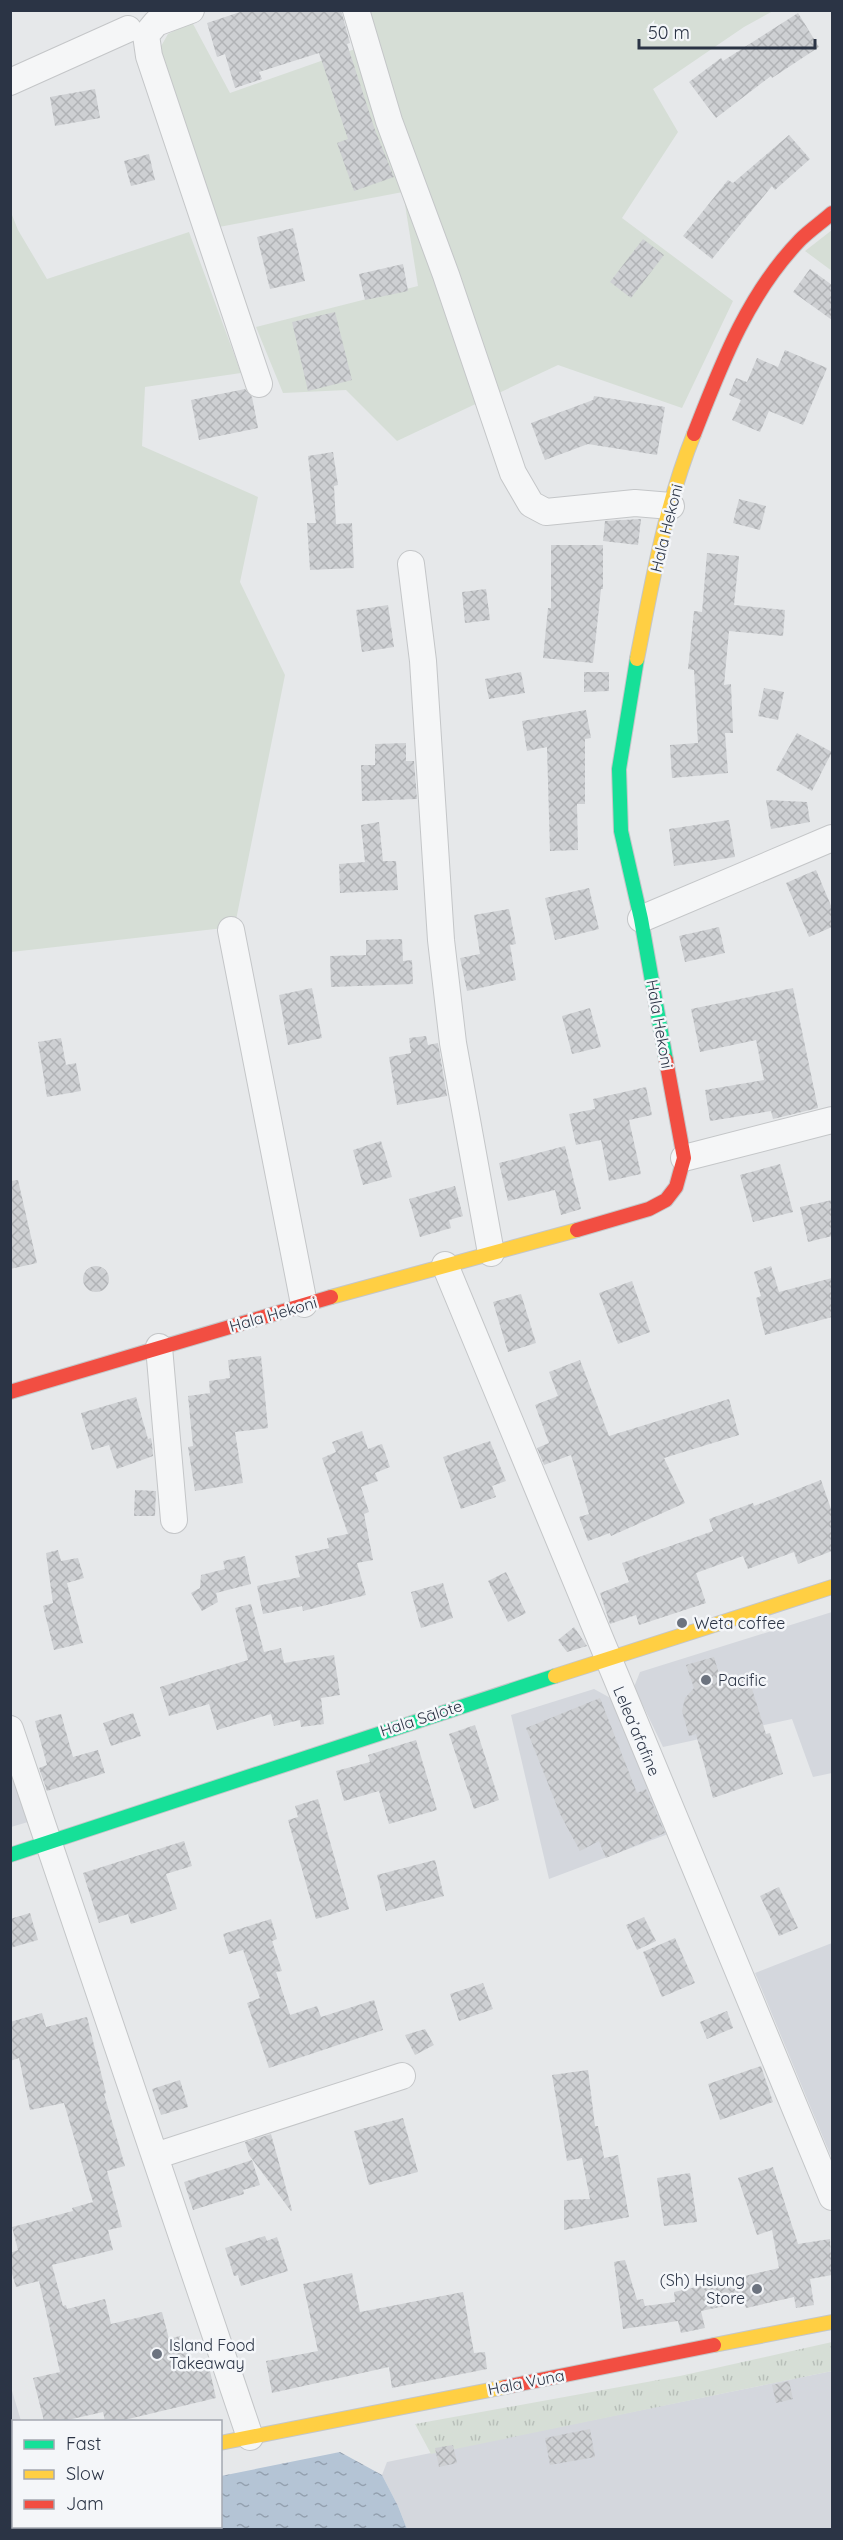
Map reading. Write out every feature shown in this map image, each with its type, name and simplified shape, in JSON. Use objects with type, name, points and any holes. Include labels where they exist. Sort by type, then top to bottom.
[{"type":"street","points":[[10,82],[132,25],[156,22],[191,10]]},
{"type":"street","points":[[356,10],[389,121],[446,275],[513,473],[531,504],[546,512],[635,503],[670,506]]},
{"type":"street","points":[[132,25],[149,56],[259,384]]},
{"type":"street","name":"Hala Hekoni","points":[[10,1392],[304,1304],[657,1206],[674,1194],[682,1177],[684,1158],[641,920],[621,831],[619,769],[628,704],[659,547],[670,506],[685,456],[724,356],[752,302],[800,240],[832,213]]},
{"type":"street","points":[[411,564],[423,661],[441,940],[453,1043],[491,1252]]},
{"type":"street","points":[[641,920],[832,838]]},
{"type":"street","points":[[231,930],[304,1304]]},
{"type":"street","points":[[684,1158],[832,1120]]},
{"type":"street","name":"Lelea’afafine","points":[[445,1264],[832,2197]]},
{"type":"street","points":[[159,1347],[174,1520]]},
{"type":"street","name":"Hala Sālote","points":[[10,1855],[368,1735],[832,1587]]},
{"type":"street","points":[[10,1729],[250,2437]]},
{"type":"street","points":[[155,2156],[402,2076]]},
{"type":"street","name":"Hala Vuna","points":[[222,2443],[832,2322]]},
{"type":"shaded area","points":[[832,1612],[832,1773],[813,1777],[792,1719],[663,1747],[634,1687],[640,1672]]},
{"type":"shaded area","points":[[594,1689],[616,1701],[668,1834],[549,1879],[511,1715]]},
{"type":"shaded area","points":[[10,1769],[28,1822],[11,1827],[10,1827]]},
{"type":"shaded area","points":[[832,1943],[832,2159],[755,1973]]},
{"type":"shaded area","points":[[832,2371],[832,2529],[407,2529],[382,2475],[387,2462]]},
{"type":"shaded area","points":[[10,2384],[21,2420],[12,2420],[11,2452]]},
{"type":"green space","points":[[348,11],[773,11],[744,27],[653,89],[678,132],[622,218],[733,301],[682,408],[558,365],[397,441],[346,390],[283,393],[256,327],[418,286],[403,192],[219,227],[160,48],[168,34],[192,22],[230,93],[358,48]]},
{"type":"green space","points":[[10,210],[18,230],[47,279],[189,232],[241,373],[145,387],[142,446],[258,497],[240,582],[285,675],[235,925],[11,952]]},
{"type":"green space","points":[[832,230],[832,271],[805,251]]},
{"type":"green space","points":[[832,2342],[832,2371],[431,2454],[415,2424],[680,2376]]},
{"type":"water","points":[[340,2452],[382,2475],[407,2529],[11,2529],[222,2528],[222,2476]]},
{"type":"building","points":[[246,10],[341,10],[350,43],[347,44],[375,130],[394,177],[354,191],[337,143],[348,139],[319,53],[259,72],[262,79],[235,88],[225,54],[217,57],[207,23]]},
{"type":"building","points":[[798,13],[819,47],[772,78],[771,76],[716,118],[689,82],[721,58],[723,61]]},
{"type":"building","points":[[95,89],[100,118],[55,126],[50,97]]},
{"type":"building","points":[[789,135],[810,159],[775,190],[772,186],[712,259],[683,236],[728,180],[733,183]]},
{"type":"building","points":[[149,154],[155,180],[131,186],[124,161]]},
{"type":"building","points":[[293,228],[305,281],[270,289],[257,237]]},
{"type":"building","points":[[643,239],[664,255],[631,298],[610,282]]},
{"type":"building","points":[[403,264],[408,291],[365,300],[359,274]]},
{"type":"building","points":[[810,269],[832,285],[832,320],[793,292]]},
{"type":"building","points":[[335,312],[352,380],[308,391],[292,322]]},
{"type":"building","points":[[785,350],[827,368],[803,425],[769,411],[760,432],[732,420],[741,400],[729,395],[736,378],[747,382],[757,358],[778,367]]},
{"type":"building","points":[[245,389],[252,397],[258,428],[199,440],[191,400]]},
{"type":"building","points":[[594,396],[665,407],[657,455],[588,444],[545,460],[531,423],[593,400]]},
{"type":"building","points":[[333,452],[338,485],[334,486],[336,524],[352,523],[354,568],[310,570],[307,523],[316,523],[308,456]]},
{"type":"building","points":[[739,499],[766,506],[760,530],[733,523]]},
{"type":"building","points":[[641,519],[638,545],[603,541],[605,521]]},
{"type":"building","points":[[551,545],[603,545],[603,589],[601,589],[593,663],[543,658],[548,608],[551,608]]},
{"type":"building","points":[[707,553],[739,556],[734,605],[785,610],[783,636],[729,631],[724,685],[731,684],[733,733],[725,733],[728,773],[672,778],[670,745],[698,743],[694,670],[688,669],[694,611],[702,612]]},
{"type":"building","points":[[486,589],[490,620],[465,623],[462,592]]},
{"type":"building","points":[[388,605],[394,647],[362,652],[356,610]]},
{"type":"building","points":[[521,672],[525,693],[489,699],[485,679]]},
{"type":"building","points":[[584,672],[609,672],[609,691],[584,692]]},
{"type":"building","points":[[764,688],[784,692],[778,720],[758,716]]},
{"type":"building","points":[[586,710],[591,738],[585,739],[585,804],[577,804],[578,850],[550,851],[547,747],[527,751],[522,721]]},
{"type":"building","points":[[797,733],[832,752],[812,791],[776,770]]},
{"type":"building","points":[[406,743],[406,761],[414,761],[417,799],[362,801],[361,765],[375,765],[375,744]]},
{"type":"building","points":[[766,800],[807,802],[810,822],[771,829]]},
{"type":"building","points":[[729,820],[735,857],[674,866],[669,829]]},
{"type":"building","points":[[379,822],[383,861],[396,861],[398,890],[340,893],[339,864],[365,862],[361,825]]},
{"type":"building","points":[[816,870],[832,908],[832,927],[809,937],[786,883]]},
{"type":"building","points":[[589,888],[599,929],[555,940],[545,898]]},
{"type":"building","points":[[509,909],[516,944],[510,945],[516,980],[467,991],[460,958],[480,954],[474,915]]},
{"type":"building","points":[[719,927],[725,953],[685,962],[679,936]]},
{"type":"building","points":[[402,939],[403,961],[412,960],[413,984],[331,987],[330,956],[366,955],[366,940]]},
{"type":"building","points":[[312,988],[322,1038],[288,1045],[279,995]]},
{"type":"building","points":[[793,988],[818,1108],[773,1119],[771,1111],[710,1121],[705,1090],[764,1080],[756,1040],[700,1052],[691,1009]]},
{"type":"building","points":[[590,1008],[601,1047],[572,1054],[562,1016]]},
{"type":"building","points":[[426,1036],[428,1045],[438,1043],[447,1096],[397,1105],[389,1057],[411,1053],[409,1038]]},
{"type":"building","points":[[61,1038],[66,1065],[76,1063],[81,1091],[47,1097],[38,1042]]},
{"type":"building","points":[[646,1087],[652,1115],[629,1120],[641,1174],[609,1181],[601,1140],[576,1145],[569,1114],[595,1109],[593,1099]]},
{"type":"building","points":[[381,1141],[392,1177],[363,1185],[353,1150]]},
{"type":"building","points":[[565,1146],[581,1209],[561,1215],[555,1190],[508,1201],[499,1163]]},
{"type":"building","points":[[780,1164],[793,1212],[753,1222],[740,1175]]},
{"type":"building","points":[[18,1180],[37,1263],[10,1269],[10,1181]]},
{"type":"building","points":[[455,1186],[463,1216],[449,1220],[451,1228],[420,1237],[409,1199]]},
{"type":"building","points":[[832,1200],[832,1236],[808,1242],[800,1207]]},
{"type":"building","points":[[96,1266],[105,1270],[109,1279],[105,1288],[96,1292],[87,1288],[83,1279],[87,1270]]},
{"type":"building","points":[[771,1266],[779,1292],[832,1278],[832,1317],[765,1335],[756,1298],[761,1296],[754,1272]]},
{"type":"building","points":[[632,1281],[650,1332],[618,1344],[599,1293]]},
{"type":"building","points":[[521,1294],[536,1343],[508,1352],[493,1302]]},
{"type":"building","points":[[261,1356],[268,1428],[235,1432],[243,1483],[195,1491],[188,1447],[193,1446],[188,1396],[210,1393],[209,1381],[230,1378],[228,1360]]},
{"type":"building","points":[[580,1360],[609,1436],[729,1399],[739,1435],[664,1458],[685,1503],[611,1536],[610,1533],[588,1541],[579,1517],[589,1514],[571,1455],[544,1465],[537,1448],[549,1443],[535,1405],[558,1396],[549,1372]]},
{"type":"building","points":[[136,1397],[148,1439],[151,1438],[153,1456],[117,1469],[109,1445],[92,1450],[81,1413]]},
{"type":"building","points":[[362,1431],[368,1449],[382,1444],[390,1467],[375,1473],[378,1481],[361,1487],[369,1512],[364,1514],[373,1560],[357,1563],[366,1595],[303,1611],[302,1606],[263,1614],[257,1586],[300,1577],[295,1556],[329,1548],[327,1538],[348,1534],[322,1458],[336,1452],[332,1442]]},
{"type":"building","points":[[490,1441],[506,1481],[492,1486],[496,1497],[461,1509],[443,1457]]},
{"type":"building","points":[[821,1480],[832,1512],[832,1551],[798,1564],[794,1552],[748,1569],[743,1556],[696,1573],[706,1603],[639,1625],[636,1615],[610,1624],[600,1593],[629,1582],[622,1563],[713,1531],[709,1519],[753,1503],[754,1506]]},
{"type":"building","points":[[135,1490],[156,1491],[155,1516],[134,1516]]},
{"type":"building","points":[[58,1550],[61,1561],[78,1558],[84,1578],[67,1583],[83,1643],[54,1650],[43,1606],[53,1603],[46,1553]]},
{"type":"building","points":[[245,1556],[251,1584],[216,1593],[218,1602],[202,1611],[191,1593],[200,1588],[201,1575],[225,1569],[223,1561]]},
{"type":"building","points":[[506,1572],[526,1613],[508,1622],[488,1581]]},
{"type":"building","points":[[443,1583],[453,1618],[421,1628],[411,1592]]},
{"type":"building","points":[[251,1604],[264,1652],[281,1648],[284,1663],[334,1655],[340,1695],[321,1698],[324,1724],[301,1727],[300,1720],[274,1726],[271,1714],[217,1730],[209,1704],[169,1716],[160,1687],[248,1660],[235,1608]]},
{"type":"building","points":[[574,1627],[587,1646],[567,1652],[558,1640]]},
{"type":"building","points":[[714,1657],[721,1681],[747,1673],[766,1734],[770,1733],[783,1774],[713,1798],[696,1734],[689,1736],[682,1711],[685,1698],[694,1688],[686,1665]]},
{"type":"building","points":[[600,1698],[637,1793],[646,1789],[665,1833],[606,1858],[599,1841],[580,1851],[560,1814],[526,1728]]},
{"type":"building","points":[[133,1713],[141,1736],[111,1746],[103,1723]]},
{"type":"building","points":[[61,1714],[73,1757],[98,1750],[105,1773],[47,1791],[39,1768],[47,1765],[35,1721]]},
{"type":"building","points":[[475,1725],[499,1800],[474,1809],[449,1734]]},
{"type":"building","points":[[416,1740],[437,1810],[389,1824],[379,1791],[344,1801],[336,1771],[370,1762],[368,1755]]},
{"type":"building","points":[[318,1799],[349,1909],[316,1919],[288,1820],[298,1817],[295,1806]]},
{"type":"building","points":[[184,1841],[192,1866],[166,1874],[177,1909],[131,1924],[128,1914],[99,1923],[83,1873]]},
{"type":"building","points":[[435,1860],[444,1896],[386,1911],[377,1875]]},
{"type":"building","points":[[779,1887],[798,1928],[779,1936],[760,1896]]},
{"type":"building","points":[[30,1913],[38,1940],[10,1948],[10,1919]]},
{"type":"building","points":[[644,1917],[656,1941],[637,1950],[626,1925]]},
{"type":"building","points":[[271,1919],[277,1939],[272,1941],[282,1971],[276,1972],[290,2015],[317,2006],[321,2017],[374,2000],[383,2030],[269,2068],[247,2003],[260,1998],[243,1950],[229,1954],[223,1934]]},
{"type":"building","points":[[675,1938],[695,1983],[662,1997],[643,1952]]},
{"type":"building","points":[[483,1983],[493,2009],[459,2021],[450,1994]]},
{"type":"building","points":[[727,2011],[733,2028],[707,2039],[700,2022]]},
{"type":"building","points":[[42,2013],[46,2027],[87,2017],[106,2093],[104,2094],[125,2166],[107,2171],[122,2227],[108,2230],[113,2250],[52,2265],[63,2306],[66,2305],[67,2309],[105,2299],[111,2324],[162,2312],[169,2339],[183,2335],[191,2366],[208,2362],[216,2398],[124,2420],[105,2420],[103,2412],[67,2420],[44,2420],[33,2378],[60,2372],[39,2281],[16,2287],[10,2267],[10,2253],[18,2250],[12,2227],[73,2211],[72,2208],[93,2202],[64,2103],[30,2110],[19,2058],[10,2061],[10,2022]]},
{"type":"building","points":[[425,2029],[434,2045],[415,2055],[405,2035]]},
{"type":"building","points":[[761,2066],[773,2102],[720,2120],[708,2084]]},
{"type":"building","points":[[588,2070],[595,2126],[598,2126],[604,2158],[618,2155],[629,2217],[564,2230],[564,2200],[590,2199],[582,2158],[567,2161],[552,2075]]},
{"type":"building","points":[[180,2080],[188,2107],[161,2115],[152,2089]]},
{"type":"building","points":[[403,2118],[418,2172],[369,2185],[354,2131]]},
{"type":"building","points":[[271,2134],[291,2211],[249,2155],[245,2142]]},
{"type":"building","points":[[252,2160],[260,2185],[243,2190],[244,2194],[193,2210],[184,2182]]},
{"type":"building","points":[[773,2167],[798,2244],[830,2239],[832,2275],[810,2279],[814,2305],[796,2308],[794,2297],[746,2308],[744,2302],[701,2311],[705,2328],[681,2333],[678,2321],[623,2329],[614,2262],[625,2260],[637,2300],[643,2299],[645,2306],[675,2302],[674,2292],[779,2268],[772,2230],[757,2235],[738,2178]]},
{"type":"building","points":[[690,2173],[697,2222],[664,2226],[657,2178]]},
{"type":"building","points":[[265,2236],[267,2241],[277,2237],[288,2271],[241,2286],[238,2275],[234,2276],[225,2248]]},
{"type":"building","points":[[352,2273],[360,2312],[463,2292],[474,2353],[485,2352],[487,2369],[392,2388],[389,2367],[272,2393],[266,2361],[318,2351],[303,2284]]},
{"type":"building","points":[[789,2381],[793,2399],[776,2403],[772,2385]]},
{"type":"building","points":[[590,2429],[595,2457],[550,2465],[545,2438]]},
{"type":"building","points":[[453,2445],[457,2463],[439,2467],[435,2448]]},
{"type":"traffic: fast","points":[[637,659],[619,769],[621,831],[641,919],[666,1060]]},
{"type":"traffic: fast","points":[[10,1855],[555,1676]]},
{"type":"traffic: slow","points":[[637,659],[667,517],[694,434]]},
{"type":"traffic: slow","points":[[331,1297],[577,1230]]},
{"type":"traffic: slow","points":[[555,1676],[832,1587]]},
{"type":"traffic: slow","points":[[714,2345],[832,2322]]},
{"type":"traffic: slow","points":[[222,2443],[505,2387]]},
{"type":"traffic: jam","points":[[694,434],[725,357],[750,307],[781,261],[800,240],[832,213]]},
{"type":"traffic: jam","points":[[577,1230],[649,1209],[666,1200],[676,1187],[684,1158],[666,1060]]},
{"type":"traffic: jam","points":[[10,1392],[331,1297]]},
{"type":"traffic: jam","points":[[505,2387],[714,2345]]},
{"type":"place","name":"Weta coffee","points":[[682,1623]]},
{"type":"place","name":"Pacific","points":[[706,1680]]},
{"type":"place","name":"(Sh) Hsiung Store","points":[[757,2289]]},
{"type":"place","name":"Island Food Takeaway","points":[[157,2354]]}]
